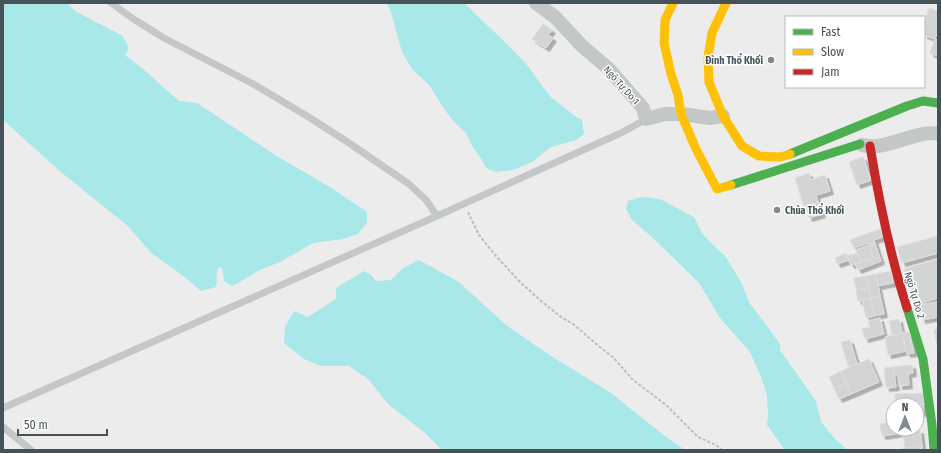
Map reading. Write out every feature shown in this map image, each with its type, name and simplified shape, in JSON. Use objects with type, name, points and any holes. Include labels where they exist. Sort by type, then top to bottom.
[{"type":"street","name":"Ngõ Tự Do 1","points":[[536,3],[555,17],[582,46],[609,69],[642,108],[646,119]]},
{"type":"street","points":[[673,3],[665,20],[664,43],[671,74],[678,95],[681,114],[696,149],[717,189],[865,145],[886,145],[920,135],[933,133],[938,134]]},
{"type":"street","points":[[726,3],[712,33],[708,57],[709,82],[723,116],[742,146],[759,156],[781,157],[907,106],[923,101],[938,103]]},
{"type":"street","points":[[646,119],[665,114],[681,114],[710,118],[723,116]]},
{"type":"street","points":[[852,129],[865,145]]},
{"type":"street","name":"Ngõ Tự Do 2","points":[[865,145],[890,250],[923,359],[934,450]]},
{"type":"lane","points":[[111,3],[164,38],[255,85],[349,143],[409,184],[426,200],[437,216]]},
{"type":"lane","points":[[3,408],[465,204],[623,132],[646,119]]},
{"type":"lane","points":[[3,427],[31,450]]},
{"type":"path","points":[[465,204],[470,218],[479,235],[520,282],[548,308],[572,324],[613,357],[633,380],[666,406],[698,437],[716,445],[722,450]]},
{"type":"water","points":[[3,3],[67,3],[75,11],[123,36],[129,48],[125,55],[179,101],[197,103],[275,155],[330,187],[367,212],[367,223],[358,234],[343,239],[313,243],[280,262],[260,270],[232,286],[224,281],[222,268],[219,267],[217,272],[216,287],[201,291],[150,252],[129,227],[62,173],[3,120]]},
{"type":"water","points":[[386,3],[464,3],[528,66],[551,97],[582,120],[584,134],[576,140],[551,147],[532,162],[513,170],[496,172],[486,168],[472,146],[466,133],[454,122],[430,86],[412,69],[402,52],[390,9]]},
{"type":"water","points":[[641,197],[660,199],[694,217],[702,233],[726,257],[742,284],[749,302],[780,344],[780,350],[816,401],[821,422],[836,440],[848,450],[785,450],[767,425],[767,395],[750,352],[720,318],[699,283],[652,237],[632,220],[626,209],[628,201]]},
{"type":"water","points":[[419,260],[459,282],[506,325],[548,354],[611,393],[666,437],[685,450],[442,450],[425,433],[388,404],[369,380],[349,366],[321,366],[304,359],[284,343],[285,327],[294,311],[308,317],[336,299],[336,288],[364,271],[371,275],[376,281],[391,280],[403,268]]},
{"type":"building","points":[[929,8],[938,11],[938,30],[935,39],[925,35],[925,21]]},
{"type":"building","points":[[543,24],[552,30],[548,35],[553,38],[546,48],[532,39]]},
{"type":"building","points":[[935,39],[938,40],[938,56],[930,53]]},
{"type":"building","points":[[863,157],[871,180],[857,185],[849,162]]},
{"type":"building","points":[[809,173],[811,180],[825,175],[830,191],[816,195],[818,202],[804,207],[795,178]]},
{"type":"building","points":[[818,202],[822,214],[809,218],[805,206]]},
{"type":"building","points":[[880,229],[883,237],[874,240],[875,243],[869,245],[868,243],[854,248],[850,240]]},
{"type":"building","points":[[938,236],[938,253],[902,263],[897,247]]},
{"type":"building","points":[[875,243],[881,261],[858,270],[855,264],[873,257],[869,245]]},
{"type":"building","points":[[869,245],[873,257],[860,262],[856,250]]},
{"type":"building","points":[[846,253],[849,260],[837,264],[835,258]]},
{"type":"building","points":[[857,253],[860,262],[851,265],[847,256]]},
{"type":"building","points":[[938,259],[938,298],[915,305],[904,269]]},
{"type":"building","points":[[891,271],[893,283],[878,286],[876,274]]},
{"type":"building","points":[[876,274],[880,296],[871,298],[866,276]]},
{"type":"building","points":[[866,276],[869,288],[856,290],[854,278]]},
{"type":"building","points":[[869,288],[871,298],[858,301],[856,290]]},
{"type":"building","points":[[880,296],[884,314],[874,316],[871,298]]},
{"type":"building","points":[[871,298],[874,316],[866,318],[862,300]]},
{"type":"building","points":[[938,302],[938,317],[922,320],[919,305]]},
{"type":"building","points":[[880,318],[884,334],[865,339],[862,329],[870,327],[868,321]]},
{"type":"building","points":[[899,319],[902,333],[892,335],[889,321]]},
{"type":"building","points":[[938,329],[938,344],[937,345],[934,330]]},
{"type":"building","points":[[909,332],[914,353],[907,354],[902,333]]},
{"type":"building","points":[[902,333],[906,351],[888,355],[885,337]]},
{"type":"building","points":[[850,340],[857,364],[848,366],[841,342]]},
{"type":"building","points":[[869,359],[879,382],[851,394],[841,371]]},
{"type":"building","points":[[912,365],[913,373],[908,374],[909,385],[899,386],[898,375],[894,376],[893,367]]},
{"type":"building","points":[[893,367],[896,387],[886,388],[884,368]]},
{"type":"building","points":[[841,371],[846,383],[834,388],[829,377]]},
{"type":"building","points":[[846,383],[851,394],[839,399],[834,388]]},
{"type":"building","points":[[926,393],[926,404],[925,397],[895,397],[895,394]]},
{"type":"building","points":[[885,423],[885,436],[882,436],[880,424]]},
{"type":"building","points":[[904,437],[921,437],[922,446],[905,448]]},
{"type":"building","points":[[922,446],[922,450],[902,450],[902,448]]},
{"type":"traffic: fast","points":[[790,154],[907,106],[923,101],[938,103]]},
{"type":"traffic: fast","points":[[731,185],[860,144]]},
{"type":"traffic: fast","points":[[907,308],[923,359],[934,450]]},
{"type":"traffic: slow","points":[[673,3],[665,20],[664,43],[671,74],[678,95],[681,114],[696,149],[717,189],[731,185]]},
{"type":"traffic: slow","points":[[726,3],[712,33],[708,57],[709,82],[723,116],[742,146],[759,156],[781,157],[790,154]]},
{"type":"traffic: jam","points":[[870,146],[877,187],[895,268],[907,308]]},
{"type":"place","name":"Đình Thổ Khối","points":[[771,60]]},
{"type":"place","name":"Chùa Thổ Khối","points":[[777,210]]}]
